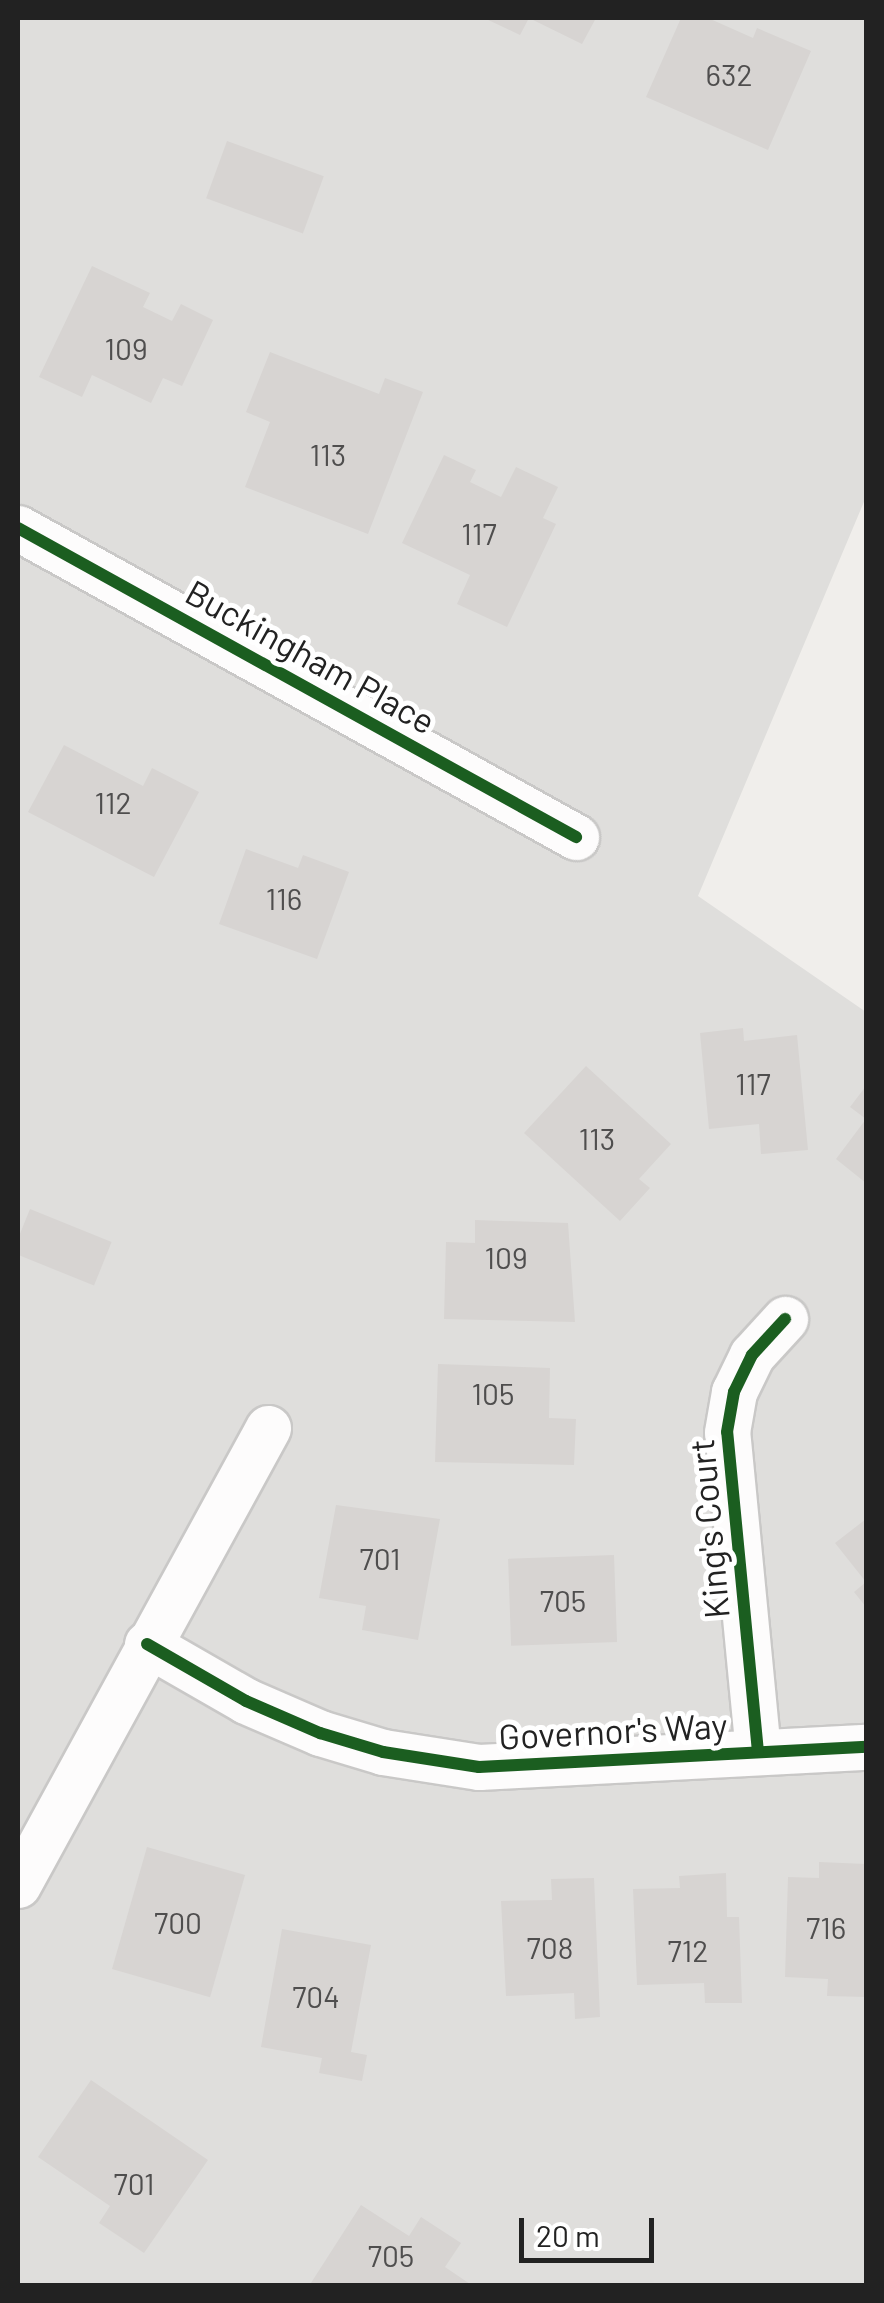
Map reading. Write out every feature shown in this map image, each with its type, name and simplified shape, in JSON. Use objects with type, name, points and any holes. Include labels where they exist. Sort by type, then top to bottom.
[{"type":"street","name":"Buckingham Place","points":[[18,528],[576,836]]},
{"type":"street","name":"King's Court","points":[[758,1752],[727,1432],[734,1392],[752,1355],[785,1320]]},
{"type":"street","points":[[18,1885],[268,1428]]},
{"type":"street","name":"Governor's Way","points":[[147,1644],[246,1701],[383,1752],[479,1767],[560,1768],[866,1747]]},
{"type":"shaded area","points":[[18,18],[866,18],[866,497],[698,896],[866,1012],[866,2285],[18,2285]]},
{"type":"building","points":[[484,18],[529,18],[520,35]]},
{"type":"building","points":[[529,18],[596,18],[582,44]]},
{"type":"building","points":[[681,18],[708,18],[753,38],[757,28],[811,51],[768,150],[646,97]]},
{"type":"building","points":[[227,141],[324,176],[303,234],[206,198]]},
{"type":"building","points":[[92,266],[150,293],[143,307],[172,321],[181,304],[213,320],[182,386],[163,378],[151,403],[92,375],[82,397],[39,377]]},
{"type":"building","points":[[270,352],[379,394],[385,378],[423,392],[368,534],[245,487],[270,422],[246,412]]},
{"type":"building","points":[[444,455],[476,470],[470,482],[501,497],[516,467],[558,487],[543,518],[556,524],[507,627],[457,604],[470,575],[402,543]]},
{"type":"building","points":[[64,745],[143,786],[152,768],[199,792],[154,877],[28,812]]},
{"type":"building","points":[[246,849],[298,868],[303,855],[349,872],[317,959],[219,924]]},
{"type":"building","points":[[743,1028],[744,1041],[797,1035],[808,1150],[761,1154],[759,1124],[709,1129],[700,1033]]},
{"type":"building","points":[[586,1066],[671,1144],[639,1179],[650,1188],[620,1221],[524,1133]]},
{"type":"building","points":[[866,1086],[866,1119],[850,1107]]},
{"type":"building","points":[[866,1119],[866,1183],[836,1159]]},
{"type":"building","points":[[30,1209],[112,1242],[94,1286],[18,1255],[18,1239]]},
{"type":"building","points":[[475,1220],[568,1223],[575,1322],[444,1319],[446,1242],[475,1243]]},
{"type":"building","points":[[438,1364],[550,1368],[549,1418],[576,1419],[574,1465],[435,1462]]},
{"type":"building","points":[[336,1505],[440,1519],[418,1640],[362,1630],[366,1606],[319,1598]]},
{"type":"building","points":[[866,1519],[866,1582],[835,1543]]},
{"type":"building","points":[[614,1555],[617,1642],[511,1646],[508,1559]]},
{"type":"building","points":[[866,1582],[866,1607],[854,1592]]},
{"type":"building","points":[[147,1847],[245,1875],[210,1997],[112,1969]]},
{"type":"building","points":[[819,1862],[866,1864],[866,1997],[827,1996],[828,1979],[785,1977],[788,1877],[819,1878]]},
{"type":"building","points":[[726,1873],[727,1917],[739,1917],[742,2003],[705,2003],[704,1983],[637,1985],[633,1889],[680,1888],[679,1876]]},
{"type":"building","points":[[594,1878],[600,2017],[575,2019],[574,1993],[506,1996],[501,1901],[552,1900],[551,1879]]},
{"type":"building","points":[[282,1929],[371,1945],[351,2052],[367,2055],[362,2081],[319,2073],[322,2058],[261,2047]]},
{"type":"building","points":[[91,2080],[208,2160],[144,2253],[99,2223],[110,2206],[38,2157]]},
{"type":"building","points":[[361,2205],[409,2236],[421,2217],[461,2243],[445,2267],[473,2286],[309,2286]]},
{"type":"cycle path","points":[[18,528],[576,837]]},
{"type":"cycle path","points":[[758,1752],[727,1432],[734,1392],[752,1355],[785,1319]]},
{"type":"cycle path","points":[[147,1644],[246,1701],[320,1733],[383,1752],[479,1767],[866,1747]]}]
